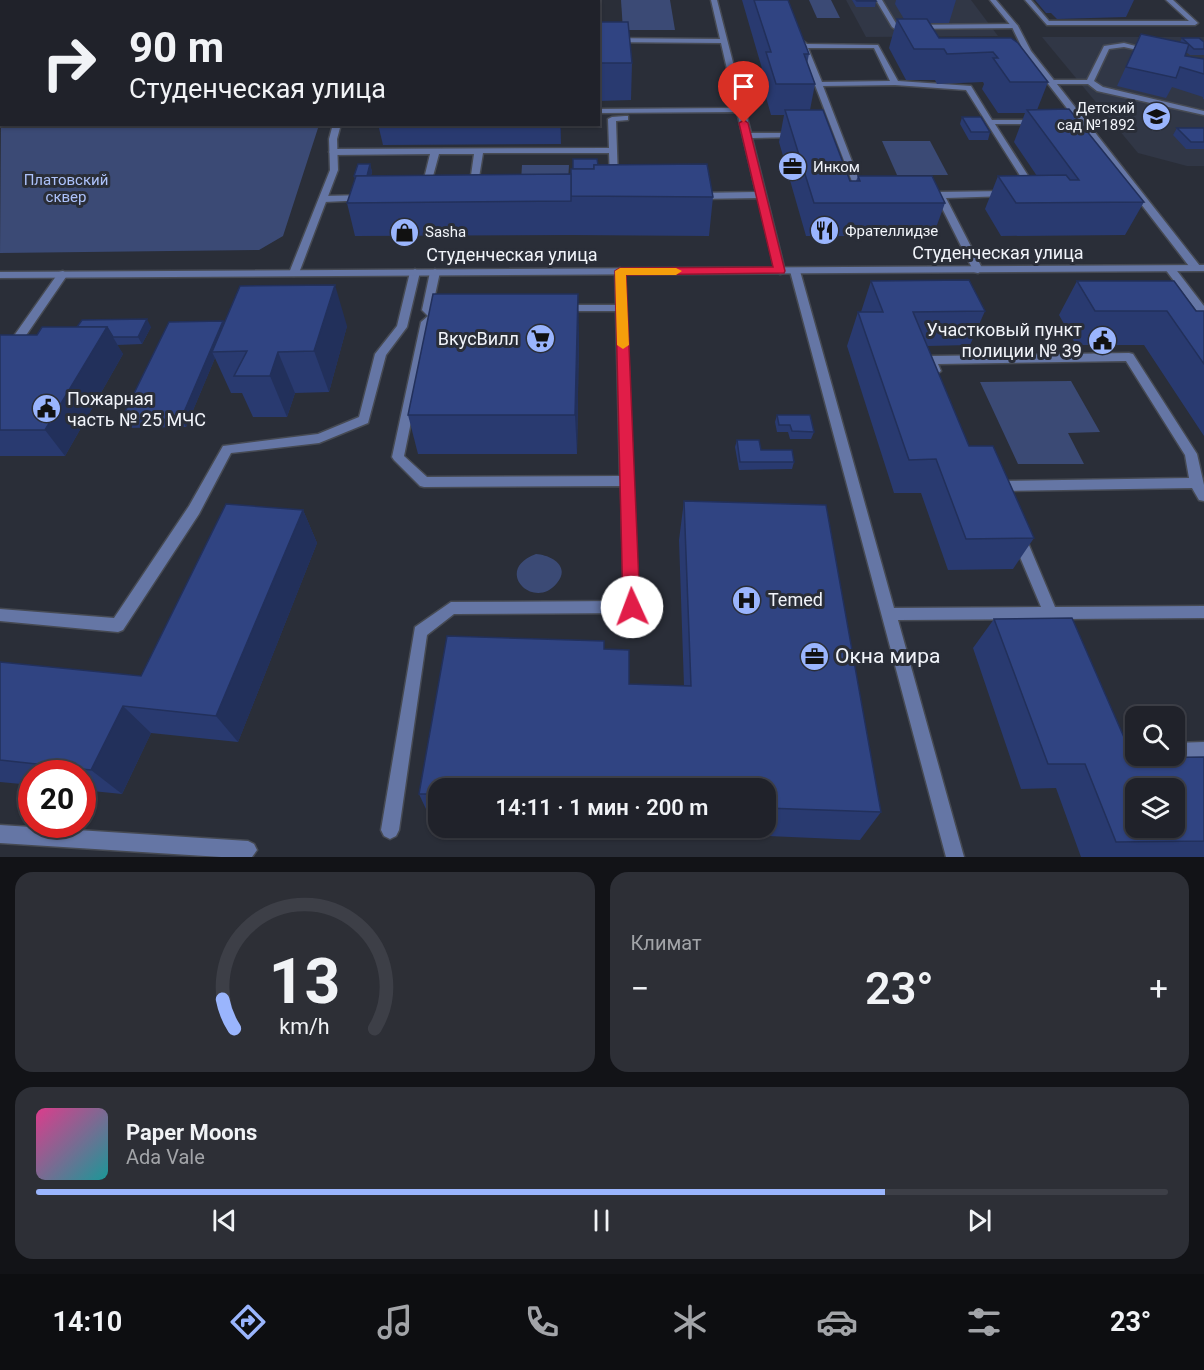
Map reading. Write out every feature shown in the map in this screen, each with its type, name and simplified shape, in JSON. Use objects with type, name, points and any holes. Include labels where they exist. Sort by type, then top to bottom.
[{"type":"street","points":[[714,0],[780,271]]},
{"type":"street","points":[[879,0],[895,27],[1015,26]]},
{"type":"street","points":[[993,0],[1015,26],[1028,52],[1078,122],[1200,268]]},
{"type":"street","points":[[1028,0],[1047,23],[1195,23],[1169,0]]},
{"type":"street","points":[[800,37],[861,195],[873,195]]},
{"type":"street","points":[[600,40],[724,41]]},
{"type":"street","points":[[1090,82],[1106,47],[1124,45],[1158,53]]},
{"type":"street","points":[[804,46],[876,46],[896,83]]},
{"type":"street","points":[[1051,82],[1090,82],[1100,89],[1204,113]]},
{"type":"street","points":[[818,84],[896,83],[968,88],[1036,194],[1024,194]]},
{"type":"street","points":[[600,111],[741,110]]},
{"type":"street","points":[[614,186],[612,118],[645,118]]},
{"type":"street","points":[[990,122],[1049,122]]},
{"type":"street","points":[[294,273],[334,170],[333,138],[336,126]]},
{"type":"street","points":[[747,136],[807,135]]},
{"type":"street","points":[[828,135],[838,135]]},
{"type":"street","points":[[333,152],[613,150]]},
{"type":"street","points":[[424,198],[435,151]]},
{"type":"street","points":[[479,151],[472,198],[483,197]]},
{"type":"street","points":[[929,195],[1012,194]]},
{"type":"street","points":[[683,196],[761,195]]},
{"type":"street","points":[[940,195],[978,270]]},
{"type":"street","points":[[324,199],[378,198]]},
{"type":"street","points":[[412,198],[436,198]]},
{"type":"street","points":[[1170,268],[1204,314]]},
{"type":"street","name":"Студенческая улица","points":[[0,275],[1200,268]]},
{"type":"street","points":[[390,830],[420,632],[451,608],[632,607],[620,271]]},
{"type":"street","points":[[795,271],[891,614],[955,857]]},
{"type":"street","points":[[0,615],[118,625],[194,510],[227,449],[319,438],[364,420],[381,354],[402,327],[415,272]]},
{"type":"street","points":[[435,272],[427,310],[436,316]]},
{"type":"street","points":[[0,344],[14,344],[63,274]]},
{"type":"street","points":[[450,308],[426,322],[398,458],[424,482],[627,481]]},
{"type":"street","points":[[553,308],[621,308]]},
{"type":"street","points":[[942,387],[931,360],[1129,357],[1191,454],[1196,483],[1204,496]]},
{"type":"street","points":[[996,487],[1196,483]]},
{"type":"street","points":[[1015,528],[1064,645]]},
{"type":"street","points":[[891,614],[1204,612]]},
{"type":"street","points":[[1185,751],[1204,750]]},
{"type":"street","points":[[0,834],[248,850]]},
{"type":"shaded area","points":[[846,0],[971,0],[998,36],[866,37]]},
{"type":"shaded area","name":"Детский сад №1892","points":[[1042,37],[1204,37],[1204,166],[1187,166],[1138,153]]},
{"type":"green space","points":[[621,0],[670,0],[675,30],[623,30]]},
{"type":"green space","points":[[809,0],[831,0],[840,18],[817,18]]},
{"type":"green space","name":"Платовский сквер","points":[[1,126],[319,126],[283,236],[259,250],[0,253]]},
{"type":"green space","points":[[882,141],[930,141],[948,175],[897,175]]},
{"type":"green space","points":[[522,165],[569,165],[568,181],[521,182]]},
{"type":"green space","points":[[1071,381],[1100,432],[1068,433],[1084,464],[1018,464],[980,382]]},
{"type":"green space","points":[[536,554],[553,559],[562,571],[557,583],[548,591],[538,593],[529,591],[521,585],[517,578],[517,569],[523,561]]},
{"type":"building","points":[[754,0],[788,0],[809,54],[804,54],[815,84],[776,84],[766,52],[771,52]]},
{"type":"building","points":[[897,19],[927,19],[939,38],[1011,38],[1018,43],[1048,82],[1010,82],[993,58],[998,58],[993,52],[947,54],[944,49],[914,49]]},
{"type":"building","points":[[600,22],[628,22],[632,63],[600,63]]},
{"type":"building","points":[[1141,34],[1189,44],[1185,56],[1204,59],[1204,74],[1180,67],[1176,78],[1126,67]]},
{"type":"building","points":[[1182,38],[1199,38],[1204,42],[1204,49],[1194,49]]},
{"type":"building","points":[[1069,109],[1144,202],[1016,203],[998,176],[1066,175],[1070,180],[1079,180],[1027,110]]},
{"type":"building","points":[[785,110],[823,110],[850,181],[860,181],[858,176],[932,176],[945,203],[814,203]]},
{"type":"building","points":[[962,117],[981,117],[990,132],[971,132]]},
{"type":"building","points":[[1177,128],[1204,128],[1204,142],[1191,142]]},
{"type":"building","points":[[573,159],[597,159],[598,165],[594,165],[594,169],[573,169]]},
{"type":"building","points":[[358,164],[370,164],[367,176],[354,176]]},
{"type":"building","points":[[707,164],[713,197],[571,196],[571,169],[594,169],[594,165]]},
{"type":"building","points":[[571,174],[571,201],[347,203],[356,176]]},
{"type":"building","points":[[969,280],[985,311],[913,312],[969,446],[993,446],[1034,538],[966,539],[936,459],[909,460],[858,312],[883,312],[871,281]]},
{"type":"building","points":[[1077,281],[1174,281],[1196,311],[1204,311],[1204,364],[1167,311],[1095,311]]},
{"type":"building","points":[[335,285],[314,351],[278,352],[270,376],[234,376],[247,351],[212,352],[240,286]]},
{"type":"building","points":[[433,294],[578,294],[575,415],[408,415]]},
{"type":"building","points":[[147,319],[138,337],[113,337],[107,327],[77,327],[82,320]]},
{"type":"building","points":[[223,321],[181,419],[121,420],[169,322]]},
{"type":"building","points":[[42,327],[107,327],[45,430],[0,430],[0,335],[37,335]]},
{"type":"building","points":[[777,415],[810,415],[814,432],[792,431],[790,425],[779,425]]},
{"type":"building","points":[[737,440],[759,440],[761,450],[792,450],[794,462],[740,462]]},
{"type":"building","points":[[684,501],[826,505],[881,812],[776,808],[776,778],[428,778],[428,794],[419,794],[447,636],[604,641],[604,649],[629,650],[629,684],[691,686]]},
{"type":"building","points":[[226,504],[303,510],[216,716],[123,706],[96,760],[18,760],[18,762],[0,760],[0,662],[141,676]]},
{"type":"building","points":[[1072,618],[1125,740],[1125,766],[1185,766],[1185,757],[1204,757],[1204,841],[1116,842],[1085,764],[1048,764],[994,619]]},
{"type":"slow traffic","points":[[623,345],[620,271],[676,271]]},
{"type":"place","name":"Детский сад №1892","points":[[1156,117]]},
{"type":"place","name":"Инком","points":[[792,167]]},
{"type":"place","name":"Фрателлидзе","points":[[824,231]]},
{"type":"place","name":"Sasha","points":[[404,232]]},
{"type":"place","name":"ВкусВилл","points":[[540,339]]},
{"type":"place","name":"Участковый пункт полиции № 39","points":[[1103,340]]},
{"type":"place","name":"Пожарная часть № 25 МЧС","points":[[46,409]]},
{"type":"place","name":"Temed","points":[[747,600]]},
{"type":"place","name":"Окна мира","points":[[814,656]]},
{"type":"route","points":[[632,607],[620,271],[780,271],[744,123]]}]
